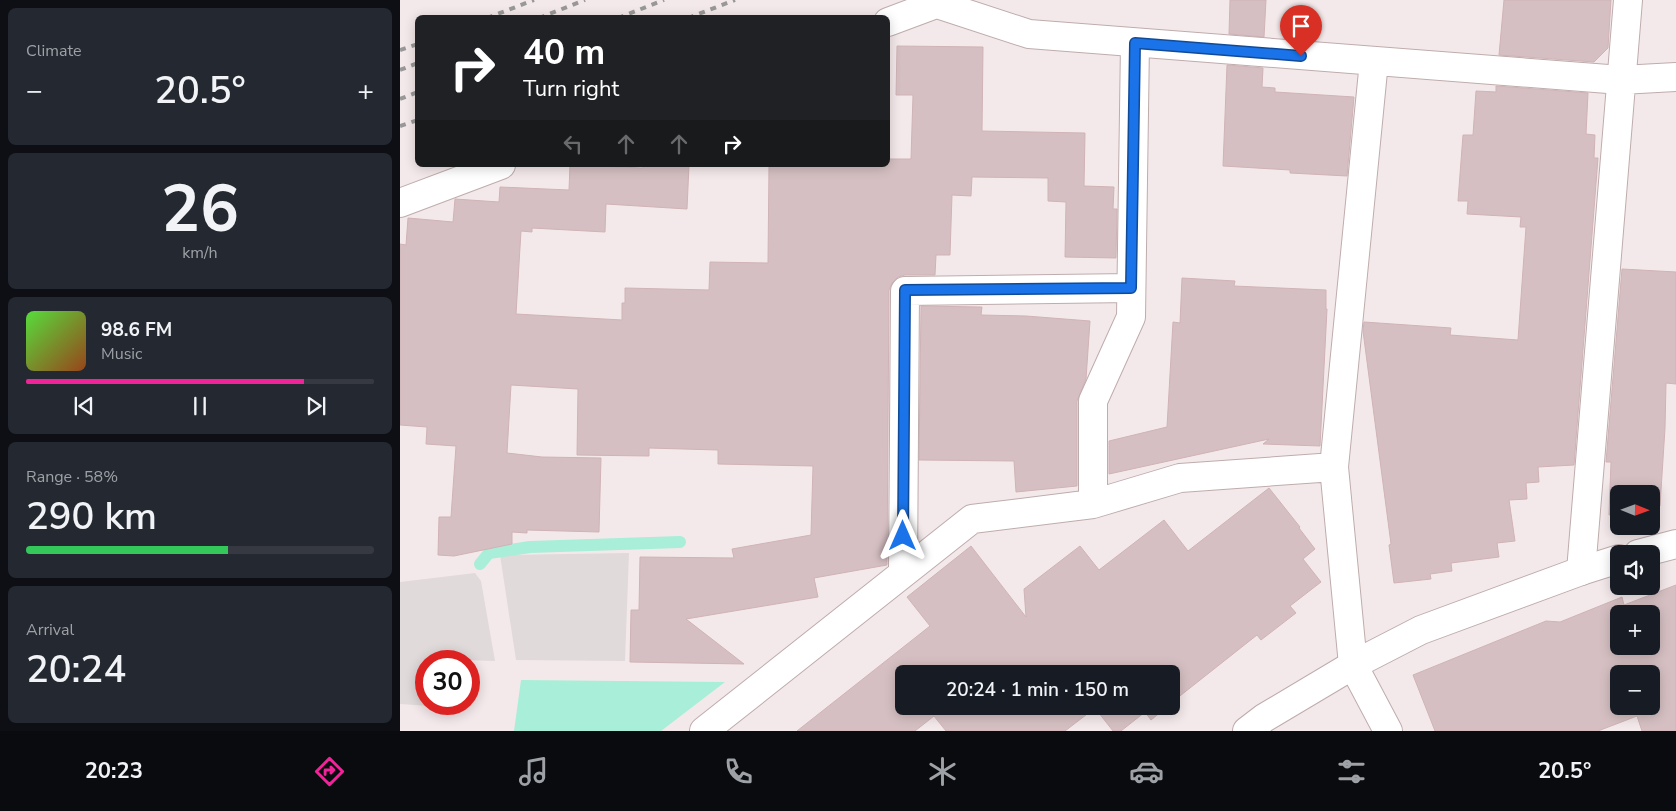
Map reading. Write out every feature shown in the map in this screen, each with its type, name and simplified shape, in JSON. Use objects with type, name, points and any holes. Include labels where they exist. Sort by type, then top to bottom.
[{"type":"street","points":[[1581,571],[1628,0]]},
{"type":"street","points":[[890,21],[942,2],[1029,34],[1621,80],[1676,77]]},
{"type":"street","points":[[1093,504],[1093,401],[1131,317],[1135,43]]},
{"type":"street","points":[[1374,61],[1334,467],[1353,665],[1388,731]]},
{"type":"street","points":[[400,203],[496,167]]},
{"type":"street","points":[[903,573],[905,290],[1131,288]]},
{"type":"street","points":[[704,731],[972,519],[1093,504],[1180,478],[1334,467]]},
{"type":"street","points":[[1660,548],[1676,544]]},
{"type":"street","points":[[1247,731],[1264,718],[1353,665],[1421,630],[1581,571],[1610,563]]},
{"type":"shaded area","points":[[629,553],[625,661],[516,660],[500,555]]},
{"type":"shaded area","points":[[475,573],[481,581],[495,661],[480,661],[480,650],[415,650],[415,705],[400,704],[400,582]]},
{"type":"shaded area","points":[[521,680],[725,682],[661,731],[514,731]]},
{"type":"building","points":[[1230,0],[1266,0],[1264,37],[1229,34]]},
{"type":"building","points":[[1504,0],[1611,0],[1608,48],[1594,62],[1499,55]]},
{"type":"building","points":[[897,46],[983,47],[982,131],[1085,133],[1084,186],[1114,187],[1113,209],[1117,209],[1116,258],[1065,257],[1066,202],[1048,201],[1048,178],[972,177],[971,196],[952,195],[950,255],[936,255],[935,275],[905,275],[898,277],[892,283],[889,290],[887,565],[814,578],[818,597],[686,619],[744,664],[630,662],[631,610],[639,610],[640,557],[734,558],[732,549],[811,535],[813,466],[718,464],[718,450],[649,448],[649,456],[577,455],[578,389],[511,385],[507,453],[542,457],[601,458],[599,532],[527,530],[527,533],[512,532],[512,544],[454,556],[438,555],[439,517],[451,517],[456,446],[426,444],[427,427],[400,425],[400,244],[406,245],[408,218],[453,222],[455,199],[499,202],[500,187],[569,190],[570,167],[689,167],[687,209],[606,204],[605,232],[532,228],[532,232],[521,231],[516,314],[622,320],[622,303],[625,303],[625,288],[709,290],[710,262],[768,263],[769,167],[890,167],[890,159],[911,159],[913,95],[896,95]]},
{"type":"building","points":[[1227,65],[1263,68],[1262,87],[1275,88],[1275,92],[1354,97],[1347,176],[1290,173],[1290,170],[1223,166]]},
{"type":"building","points":[[1496,86],[1588,93],[1586,134],[1595,135],[1594,158],[1598,158],[1574,465],[1538,467],[1539,482],[1526,483],[1527,499],[1509,500],[1515,541],[1497,543],[1499,557],[1451,563],[1452,571],[1430,574],[1431,579],[1394,583],[1389,545],[1391,544],[1363,331],[1364,322],[1451,328],[1450,335],[1518,340],[1526,227],[1520,227],[1521,217],[1467,214],[1468,201],[1458,201],[1463,135],[1473,135],[1476,91],[1496,92]]},
{"type":"building","points":[[1622,269],[1676,272],[1676,384],[1666,383],[1660,506],[1660,485],[1610,485],[1611,462],[1606,462]]},
{"type":"building","points":[[1182,278],[1235,281],[1234,286],[1326,290],[1327,309],[1320,446],[1263,444],[1269,439],[1109,474],[1109,441],[1167,427],[1173,322],[1180,323]]},
{"type":"building","points":[[921,306],[982,307],[981,315],[1090,321],[1086,379],[1077,401],[1077,486],[1016,492],[1014,461],[919,460]]},
{"type":"building","points":[[1269,488],[1315,549],[1303,559],[1321,582],[1290,606],[1296,613],[1261,640],[1257,635],[1180,696],[1180,665],[895,665],[895,715],[1086,715],[1065,731],[946,731],[934,716],[915,731],[797,731],[930,626],[907,597],[971,546],[1026,617],[1024,589],[1080,546],[1099,570],[1164,520],[1188,551]]},
{"type":"building","points":[[1676,585],[1676,731],[1642,731],[1637,716],[1598,731],[1435,731],[1413,675],[1546,621],[1560,622],[1622,597],[1624,605],[1650,595],[1660,595],[1660,591]]},
{"type":"building","points":[[1100,715],[1141,715],[1121,731],[1113,731]]},
{"type":"building","points":[[1147,715],[1157,715],[1151,720]]},
{"type":"waterway","points":[[480,564],[489,553],[530,547],[680,542]]},
{"type":"railway","points":[[495,15],[534,0]]},
{"type":"railway","points":[[547,15],[585,0]]},
{"type":"railway","points":[[626,15],[664,0]]},
{"type":"railway","points":[[696,15],[735,0]]},
{"type":"railway","points":[[400,50],[415,45]]},
{"type":"railway","points":[[400,70],[415,64]]},
{"type":"railway","points":[[400,99],[415,93]]},
{"type":"railway","points":[[400,126],[415,121]]},
{"type":"route","points":[[903,536],[905,290],[1131,288],[1135,43],[1301,56]]}]
